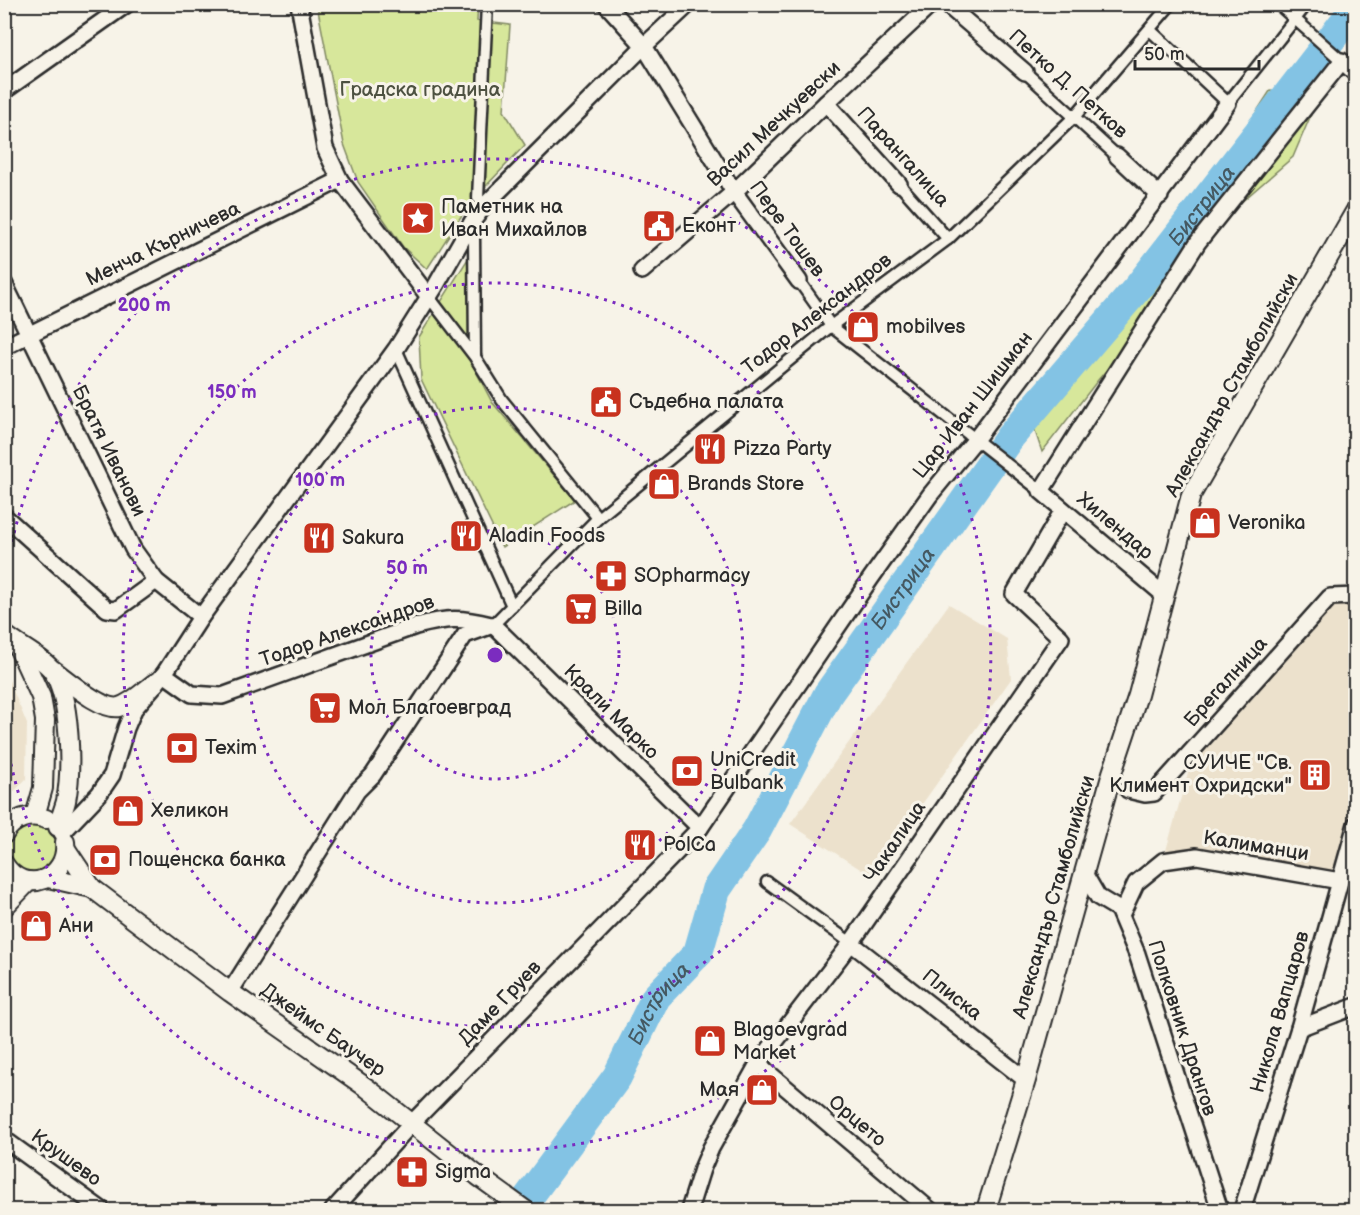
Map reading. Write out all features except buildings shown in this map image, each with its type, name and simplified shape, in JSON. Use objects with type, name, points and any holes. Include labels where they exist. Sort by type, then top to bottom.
[{"type":"street","points":[[4,91],[127,4]]},
{"type":"street","points":[[299,4],[325,148],[340,180],[475,357],[502,400],[598,518]]},
{"type":"street","points":[[486,200],[487,4]]},
{"type":"street","name":"Пере Тошев","points":[[606,4],[644,46],[734,192],[831,326],[1041,491]]},
{"type":"street","points":[[62,836],[99,794],[112,774],[134,710],[160,678],[201,617],[396,349],[486,200],[689,4]]},
{"type":"street","name":"Васил Мечкуевски","points":[[642,272],[734,192],[932,4]]},
{"type":"street","name":"Петко Д. Петков","points":[[946,4],[1160,196]]},
{"type":"street","name":"Тодор Александров","points":[[160,678],[192,694],[222,696],[427,623],[447,618],[471,619],[493,625],[598,518],[831,326],[948,239],[1074,117],[1171,4]]},
{"type":"street","points":[[1278,4],[1356,74]]},
{"type":"street","name":"Цар Иван Шишман","points":[[700,828],[930,495],[975,440],[1228,103],[1307,4]]},
{"type":"street","points":[[1150,30],[1228,103]]},
{"type":"street","points":[[1041,491],[1198,242],[1342,61]]},
{"type":"street","name":"Парангалица","points":[[826,103],[948,239]]},
{"type":"street","name":"Менча Кърничева","points":[[4,347],[340,180]]},
{"type":"street","name":"Александър Стамболийски","points":[[986,1210],[1026,1080],[1112,773],[1138,695],[1191,495],[1356,210]]},
{"type":"street","points":[[474,234],[475,357]]},
{"type":"street","name":"Братя Иванови","points":[[4,283],[133,549],[156,581],[201,617]]},
{"type":"street","points":[[396,349],[512,606]]},
{"type":"street","name":"Хилендар","points":[[1041,491],[1163,594]]},
{"type":"street","name":"Чакалица","points":[[689,1210],[711,1148],[758,1065],[851,944],[1061,638],[1014,594],[1063,510]]},
{"type":"street","points":[[4,516],[107,609],[116,610],[156,581]]},
{"type":"street","name":"Брегалница","points":[[1128,790],[1145,794],[1154,793],[1330,597],[1356,596]]},
{"type":"street","points":[[231,992],[357,790],[373,775],[465,635],[493,625]]},
{"type":"street","name":"Крали Марко","points":[[493,625],[700,828]]},
{"type":"street","points":[[11,640],[94,699],[112,708],[122,705],[160,678]]},
{"type":"street","points":[[11,640],[31,671],[41,697],[45,720],[43,788],[35,816]]},
{"type":"street","points":[[5,868],[12,874],[29,881],[38,881],[48,878],[61,866],[68,789],[67,715],[61,689],[50,668]]},
{"type":"street","points":[[4,834],[15,821],[24,817],[44,818],[62,836],[92,888]]},
{"type":"street","name":"Никола Вапцаров","points":[[1242,1210],[1299,1028],[1356,824]]},
{"type":"street","name":"Даме Груев","points":[[333,1210],[412,1123],[700,828]]},
{"type":"street","name":"Калиманци","points":[[1121,915],[1136,883],[1163,861],[1197,856],[1340,881]]},
{"type":"street","name":"Полковник Дрангов","points":[[1084,873],[1098,897],[1112,904],[1121,915],[1137,954],[1220,1210]]},
{"type":"street","points":[[48,878],[92,888]]},
{"type":"street","points":[[4,907],[29,881]]},
{"type":"street","points":[[767,882],[851,944]]},
{"type":"street","name":"Джеймс Баучер","points":[[92,888],[412,1123],[525,1210]]},
{"type":"street","name":"Плиска","points":[[851,944],[1026,1080]]},
{"type":"street","points":[[1299,1028],[1356,1006]]},
{"type":"street","name":"Орцето","points":[[758,1065],[930,1210]]},
{"type":"street","name":"Крушево","points":[[4,1139],[102,1210]]},
{"type":"shaded area","points":[[1355,596],[1355,824],[1340,881],[1197,856],[1163,861],[1195,748],[1329,598]]},
{"type":"shaded area","points":[[949,604],[1007,639],[1011,679],[871,876],[790,824]]},
{"type":"shaded area","points":[[5,671],[27,724],[26,779],[5,801]]},
{"type":"green space","name":"Градска градина","points":[[317,5],[478,5],[477,21],[510,25],[504,111],[525,145],[469,204],[427,269],[403,247],[358,182],[344,144]]},
{"type":"green space","points":[[1270,91],[1319,96],[1293,157],[1239,204],[1213,179]]},
{"type":"green space","points":[[469,257],[469,358],[492,402],[575,500],[502,547],[421,379],[419,337]]},
{"type":"green space","points":[[1169,267],[1159,309],[1098,380],[1042,452],[1032,422],[1073,350],[1143,281]]},
{"type":"green space","points":[[21,824],[43,826],[54,831],[57,843],[55,865],[31,876],[11,859],[8,854],[10,841]]},
{"type":"waterway","name":"Бистрица","points":[[519,1210],[617,1077],[656,997],[698,953],[716,890],[757,830],[828,694],[1010,437],[1139,286],[1349,16],[1354,4]]},
{"type":"place","name":"Паметник на Иван Михайлов","points":[[418,218]]},
{"type":"place","name":"Еконт","points":[[659,226]]},
{"type":"place","name":"mobilves","points":[[863,327]]},
{"type":"place","name":"Съдебна палата","points":[[606,402]]},
{"type":"place","name":"Pizza Party","points":[[710,449]]},
{"type":"place","name":"Brands Store","points":[[664,484]]},
{"type":"place","name":"Veronika","points":[[1205,523]]},
{"type":"place","name":"Aladin Foods","points":[[466,536]]},
{"type":"place","name":"Sakura","points":[[319,538]]},
{"type":"place","name":"SOpharmacy","points":[[611,576]]},
{"type":"place","name":"Billa","points":[[581,609]]},
{"type":"place","name":"Мол Благоевград","points":[[325,708]]},
{"type":"place","name":"Texim","points":[[182,748]]},
{"type":"place","name":"UniCredit Bulbank","points":[[687,771]]},
{"type":"place","name":"СУИЧЕ \"Св. Климент Охридски\"","points":[[1315,775]]},
{"type":"place","name":"Хеликон","points":[[128,811]]},
{"type":"place","name":"PolCa","points":[[640,845]]},
{"type":"place","name":"Пощенска банка","points":[[105,860]]},
{"type":"place","name":"Ани","points":[[36,926]]},
{"type":"place","name":"Blagoevgrad Market","points":[[710,1041]]},
{"type":"place","name":"Мая","points":[[762,1090]]},
{"type":"place","name":"Sigma","points":[[412,1172]]}]
